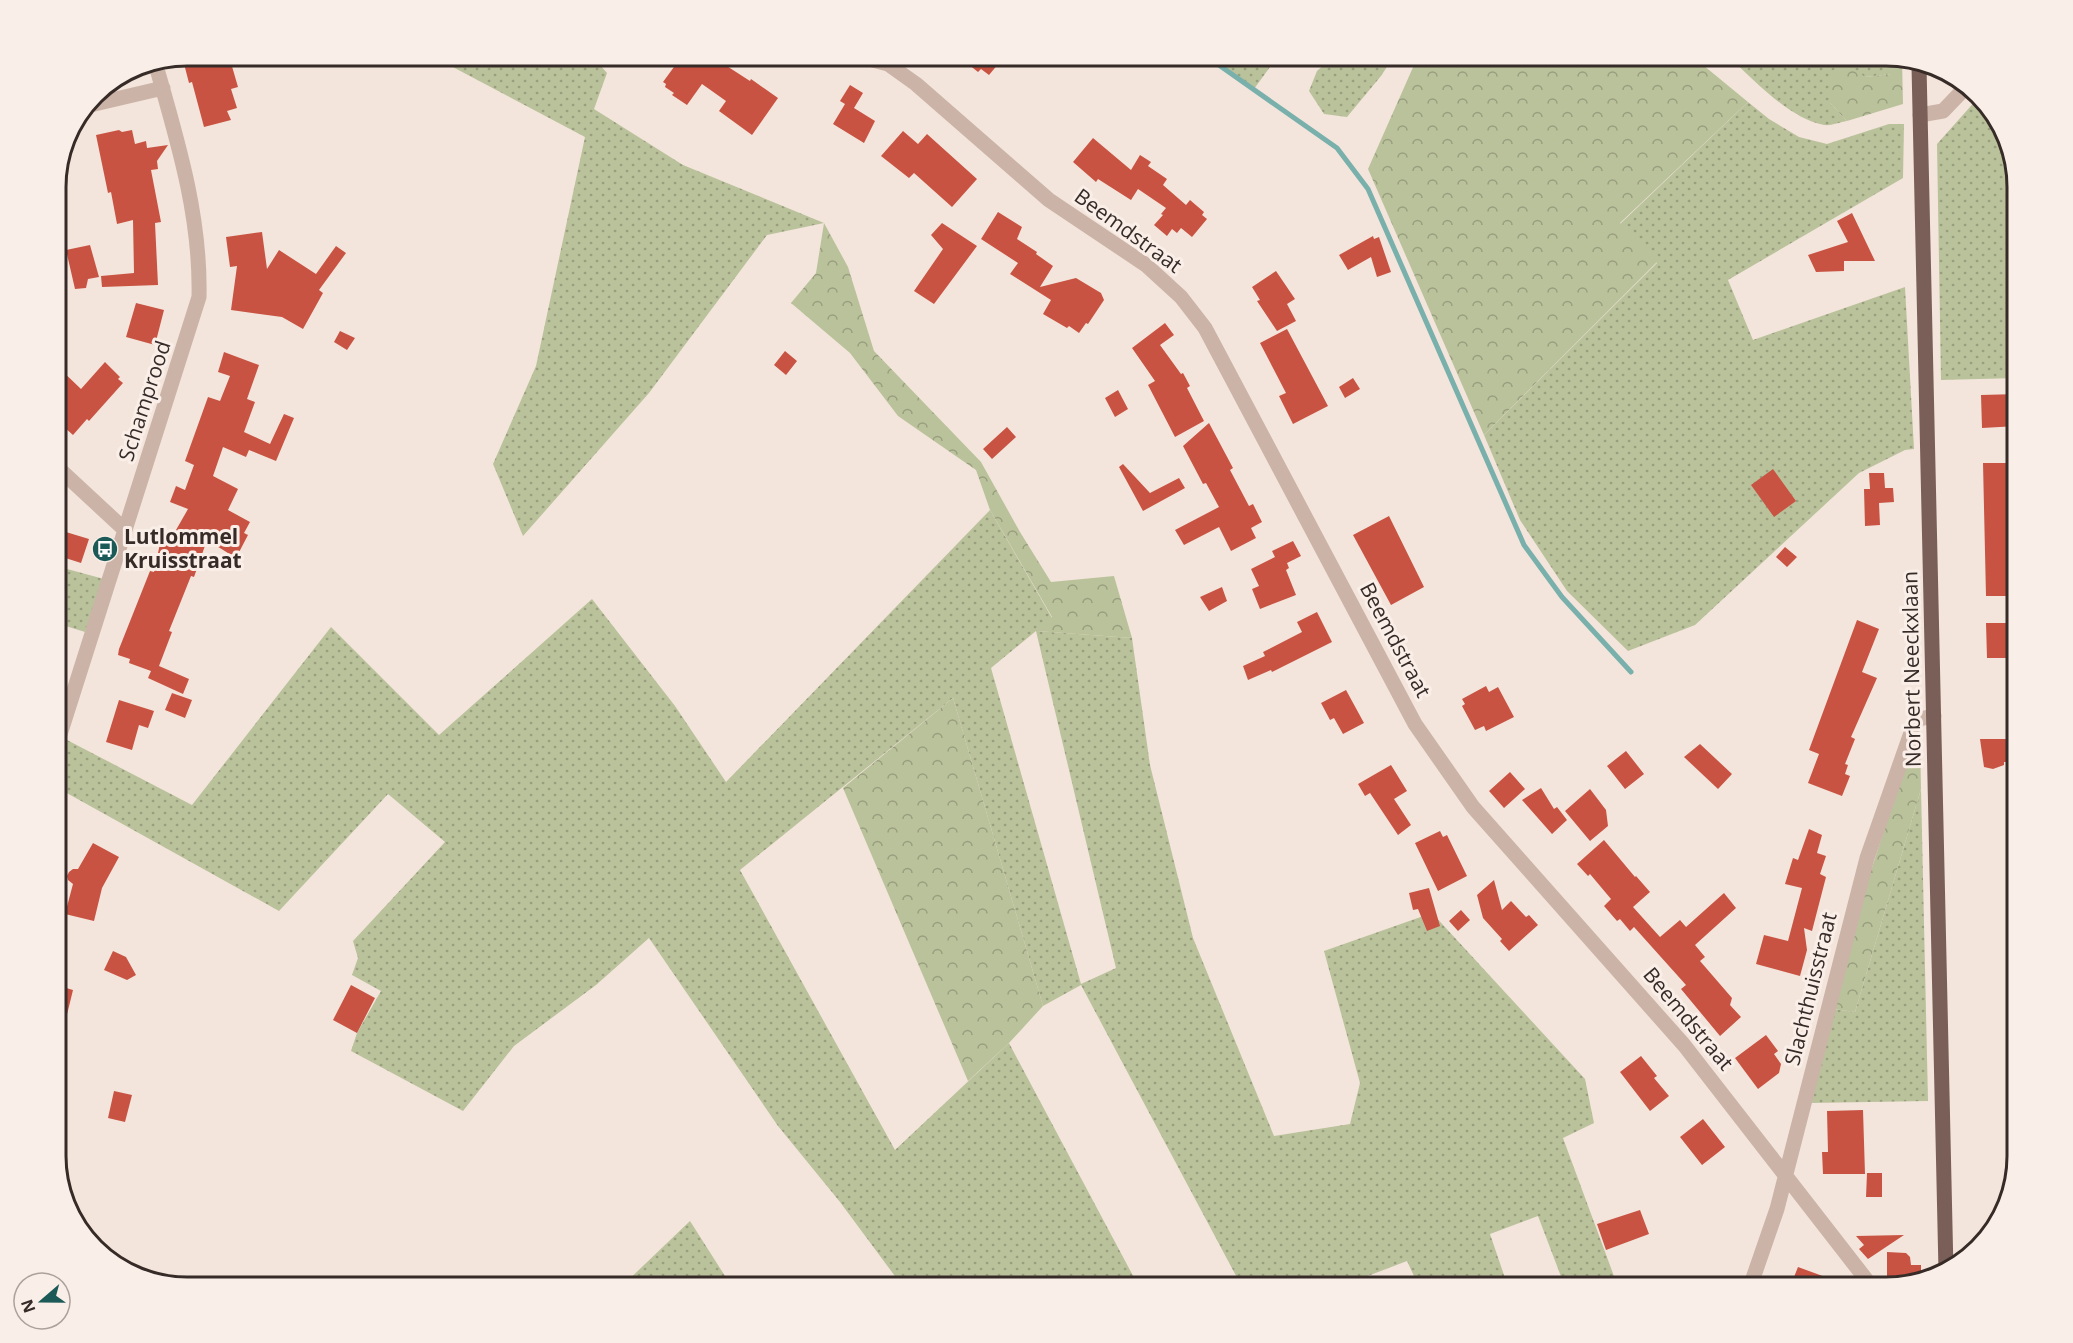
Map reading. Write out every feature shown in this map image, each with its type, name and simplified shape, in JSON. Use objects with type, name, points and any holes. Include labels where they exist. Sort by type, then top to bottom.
[{"type":"main road","name":"Norbert Neeckxlaan","points":[[1919,71],[1946,1261]]},
{"type":"street","name":"Beemdstraat","points":[[891,66],[916,84],[1049,200],[1146,264],[1181,297],[1205,328],[1415,724],[1442,763],[1473,807],[1684,1044],[1864,1277]]},
{"type":"street","name":"Schamprood","points":[[66,716],[199,297],[200,262],[194,217],[157,70]]},
{"type":"street","points":[[100,103],[163,88]]},
{"type":"street","points":[[1920,115],[1943,111],[1961,92]]},
{"type":"street","points":[[66,475],[125,530]]},
{"type":"street","name":"Slachthuisstraat","points":[[1753,1277],[1777,1209],[1875,831],[1913,727],[1919,719],[1934,716]]},
{"type":"green space","points":[[451,66],[601,66],[607,73],[594,109],[683,165],[824,223],[767,235],[649,393],[523,536],[493,464],[536,366],[585,137]]},
{"type":"green space","points":[[1221,66],[1271,66],[1254,89]]},
{"type":"green space","points":[[1323,66],[1388,66],[1347,117],[1324,114],[1309,91],[1317,71]]},
{"type":"green space","points":[[1414,66],[1704,66],[1748,102],[1620,223],[1657,262],[1484,435],[1368,169]]},
{"type":"green space","points":[[1739,66],[1892,66],[1892,74],[1865,77],[1830,103],[1847,121],[1833,124],[1824,125],[1798,115],[1762,88]]},
{"type":"green space","points":[[1843,66],[1851,66],[1865,77],[1891,74],[1891,66],[1902,67],[1903,104],[1847,121],[1830,103],[1831,71]]},
{"type":"green space","points":[[1748,102],[1769,119],[1799,137],[1827,144],[1889,124],[1904,124],[1903,178],[1728,280],[1753,340],[1905,287],[1914,449],[1905,450],[1859,473],[1695,625],[1628,651],[1567,591],[1520,520],[1484,435],[1657,263],[1620,224]]},
{"type":"green space","points":[[1973,103],[1987,120],[2001,148],[2007,187],[2007,378],[1941,380],[1937,144]]},
{"type":"green space","points":[[824,223],[848,267],[874,351],[981,462],[1051,582],[1114,576],[1132,638],[1036,631],[1052,617],[990,510],[976,470],[898,416],[850,353],[791,303],[816,273]]},
{"type":"green space","points":[[990,510],[1052,618],[1037,631],[1132,638],[1150,765],[1193,938],[1274,1136],[1350,1124],[1360,1083],[1324,951],[1432,913],[1585,1079],[1594,1123],[1563,1138],[1614,1277],[1561,1277],[1538,1216],[1490,1234],[1505,1277],[1414,1277],[1407,1261],[1365,1277],[1237,1277],[1081,985],[1043,1006],[953,698],[740,870],[895,1150],[1009,1043],[1134,1277],[896,1277],[840,1202],[778,1126],[649,938],[596,985],[514,1046],[463,1111],[351,1051],[357,1033],[381,991],[352,975],[358,958],[353,941],[445,842],[388,794],[279,911],[66,793],[67,740],[192,805],[331,627],[439,735],[592,599],[675,706],[726,782]],"holes":[[[1036,631],[1116,968],[1081,984],[991,668]]]},
{"type":"green space","points":[[66,569],[104,579],[85,632],[66,626]]},
{"type":"green space","points":[[953,698],[1043,1006],[1009,1043],[968,1081],[843,788]]},
{"type":"green space","points":[[1920,736],[1921,789],[1855,1012],[1833,1009],[1857,914],[1911,747]]},
{"type":"green space","points":[[1921,789],[1928,1101],[1810,1103],[1833,1009],[1855,1012]]},
{"type":"green space","points":[[690,1221],[726,1277],[631,1277]]},
{"type":"building","points":[[185,66],[232,66],[238,87],[231,89],[237,108],[227,111],[231,120],[204,127],[192,82],[189,83]]},
{"type":"building","points":[[675,66],[727,66],[750,81],[751,79],[778,98],[752,135],[719,111],[726,101],[702,84],[687,105],[672,95],[674,93],[665,87],[666,84],[663,82]]},
{"type":"building","points":[[970,66],[996,66],[989,75],[981,69],[978,72]]},
{"type":"building","points":[[850,85],[863,93],[854,108],[875,121],[864,143],[833,124],[845,104],[840,101]]},
{"type":"building","points":[[119,130],[122,132],[132,130],[135,144],[146,141],[147,148],[168,145],[157,161],[158,169],[151,170],[161,222],[155,223],[158,285],[102,287],[101,276],[134,273],[133,220],[117,224],[96,135]]},
{"type":"building","points":[[903,131],[918,144],[927,134],[977,179],[952,207],[914,173],[909,178],[881,156]]},
{"type":"building","points":[[1093,138],[1131,170],[1140,155],[1151,162],[1148,166],[1167,179],[1163,185],[1186,205],[1190,200],[1204,212],[1202,215],[1207,219],[1192,237],[1181,228],[1177,233],[1172,229],[1167,236],[1154,225],[1166,208],[1138,189],[1131,200],[1098,179],[1096,182],[1073,162]]},
{"type":"building","points":[[998,212],[1022,227],[1017,239],[1053,266],[1040,287],[1076,278],[1101,293],[1104,300],[1079,333],[1043,314],[1051,300],[1010,274],[1018,263],[981,239]]},
{"type":"building","points":[[1852,213],[1875,261],[1844,261],[1844,271],[1816,272],[1808,255],[1848,242],[1837,221]]},
{"type":"building","points":[[942,223],[977,246],[934,304],[914,291],[943,249],[931,235]]},
{"type":"building","points":[[262,232],[267,269],[279,250],[316,274],[336,246],[346,253],[319,290],[323,293],[303,329],[282,317],[231,310],[237,266],[230,267],[226,237]]},
{"type":"building","points":[[1373,236],[1374,239],[1379,237],[1391,272],[1377,277],[1371,257],[1348,270],[1339,255]]},
{"type":"building","points":[[90,245],[99,277],[88,279],[86,288],[75,289],[66,250]]},
{"type":"building","points":[[1276,271],[1295,299],[1287,304],[1296,321],[1277,331],[1257,301],[1260,300],[1252,287]]},
{"type":"building","points":[[136,303],[164,310],[155,345],[126,337]]},
{"type":"building","points":[[1165,323],[1174,335],[1160,345],[1181,374],[1183,373],[1190,386],[1187,388],[1204,421],[1175,437],[1148,385],[1155,381],[1132,348]]},
{"type":"building","points":[[1287,329],[1328,406],[1293,424],[1279,396],[1286,393],[1260,343]]},
{"type":"building","points":[[340,331],[355,338],[347,350],[334,342]]},
{"type":"building","points":[[785,351],[797,361],[786,375],[774,365]]},
{"type":"building","points":[[224,352],[259,365],[247,399],[255,402],[244,432],[270,444],[284,414],[294,418],[276,461],[249,450],[246,457],[223,447],[213,476],[238,489],[228,510],[250,522],[244,533],[248,535],[236,558],[207,540],[194,577],[191,576],[169,631],[172,632],[159,666],[189,679],[183,694],[148,678],[151,671],[129,663],[130,659],[118,655],[150,571],[154,572],[162,534],[172,537],[188,509],[170,502],[176,486],[185,490],[194,465],[185,461],[208,397],[220,401],[230,376],[218,372]]},
{"type":"building","points":[[105,362],[123,383],[89,421],[87,419],[73,435],[66,429],[66,375],[81,389]]},
{"type":"building","points":[[1353,378],[1360,389],[1345,398],[1339,387]]},
{"type":"building","points":[[1118,390],[1128,409],[1115,417],[1105,398]]},
{"type":"building","points":[[2007,394],[2007,427],[1982,428],[1981,395]]},
{"type":"building","points":[[1209,423],[1233,468],[1230,470],[1249,506],[1253,504],[1262,522],[1251,528],[1256,538],[1231,551],[1219,527],[1184,545],[1175,530],[1219,507],[1206,483],[1203,484],[1183,446]]},
{"type":"building","points":[[1007,427],[1016,437],[992,459],[983,449]]},
{"type":"building","points":[[1983,463],[2007,463],[2007,596],[1986,596]]},
{"type":"building","points":[[1123,464],[1150,493],[1179,478],[1185,488],[1143,511],[1119,467]]},
{"type":"building","points":[[1773,469],[1796,501],[1774,517],[1751,485]]},
{"type":"building","points":[[1869,473],[1884,473],[1885,488],[1893,488],[1894,502],[1879,503],[1880,525],[1865,526],[1864,489],[1870,489]]},
{"type":"building","points":[[1389,516],[1424,587],[1391,605],[1353,535]]},
{"type":"building","points":[[66,532],[89,539],[81,563],[66,558]]},
{"type":"building","points":[[1293,541],[1301,556],[1287,563],[1289,568],[1286,570],[1296,595],[1260,609],[1252,589],[1259,586],[1251,569],[1275,557],[1272,551]]},
{"type":"building","points":[[1785,547],[1797,557],[1787,567],[1776,557]]},
{"type":"building","points":[[1222,587],[1227,601],[1209,611],[1200,597]]},
{"type":"building","points":[[1317,612],[1332,642],[1272,672],[1271,670],[1248,680],[1243,666],[1265,656],[1263,652],[1302,632],[1297,622]]},
{"type":"building","points":[[1857,620],[1879,629],[1862,672],[1877,678],[1851,737],[1855,739],[1845,764],[1848,765],[1845,774],[1850,776],[1842,796],[1808,783],[1819,754],[1809,750]]},
{"type":"building","points":[[1986,623],[2007,623],[2007,658],[1987,658]]},
{"type":"building","points":[[1486,686],[1489,692],[1498,687],[1514,717],[1486,731],[1484,726],[1475,730],[1462,706],[1465,704],[1462,699]]},
{"type":"building","points":[[1346,690],[1364,723],[1343,734],[1334,718],[1330,720],[1321,703]]},
{"type":"building","points":[[172,693],[192,700],[185,718],[165,710]]},
{"type":"building","points":[[119,700],[154,711],[148,728],[139,725],[132,750],[106,742]]},
{"type":"building","points":[[1980,739],[2007,739],[2007,762],[1993,769],[1984,767]]},
{"type":"building","points":[[1700,744],[1732,774],[1718,789],[1684,757]]},
{"type":"building","points":[[1626,751],[1644,774],[1625,789],[1607,766]]},
{"type":"building","points":[[1391,765],[1407,791],[1394,799],[1411,825],[1398,835],[1370,793],[1365,796],[1358,784]]},
{"type":"building","points":[[1510,772],[1525,789],[1504,808],[1489,791]]},
{"type":"building","points":[[1541,788],[1554,809],[1557,807],[1567,820],[1552,834],[1522,800]]},
{"type":"building","points":[[1590,789],[1606,810],[1608,826],[1590,841],[1565,811]]},
{"type":"building","points":[[1809,829],[1822,835],[1817,853],[1826,856],[1820,874],[1826,877],[1812,931],[1804,928],[1807,950],[1800,976],[1756,964],[1764,935],[1788,941],[1802,888],[1785,884],[1793,858],[1798,860]]},
{"type":"building","points":[[1440,831],[1443,837],[1447,835],[1467,876],[1438,891],[1415,843]]},
{"type":"building","points":[[1604,840],[1650,892],[1633,907],[1660,937],[1680,920],[1686,927],[1724,893],[1736,908],[1695,945],[1705,957],[1700,961],[1732,998],[1730,1005],[1741,1017],[1720,1036],[1681,989],[1686,985],[1634,927],[1630,931],[1620,919],[1617,921],[1604,906],[1611,899],[1590,874],[1588,876],[1577,864]]},
{"type":"building","points":[[93,843],[119,857],[102,888],[94,921],[66,914],[73,884],[67,876],[73,869],[78,869]]},
{"type":"building","points":[[1494,880],[1502,910],[1511,901],[1526,917],[1529,915],[1538,925],[1509,951],[1500,941],[1502,939],[1483,918],[1477,895]]},
{"type":"building","points":[[1429,888],[1440,926],[1427,931],[1418,909],[1413,910],[1409,893]]},
{"type":"building","points":[[1461,910],[1470,920],[1458,931],[1449,921]]},
{"type":"building","points":[[113,951],[126,957],[136,975],[127,980],[104,970]]},
{"type":"building","points":[[351,985],[375,998],[357,1033],[333,1020]]},
{"type":"building","points":[[66,988],[73,990],[66,1019]]},
{"type":"building","points":[[1766,1035],[1778,1051],[1774,1054],[1781,1064],[1779,1073],[1758,1089],[1735,1058]]},
{"type":"building","points":[[1641,1056],[1657,1076],[1654,1078],[1669,1096],[1650,1111],[1620,1072]]},
{"type":"building","points":[[114,1091],[132,1095],[125,1122],[108,1118]]},
{"type":"building","points":[[1863,1110],[1865,1174],[1823,1174],[1822,1152],[1828,1152],[1827,1111]]},
{"type":"building","points":[[1703,1119],[1725,1147],[1702,1165],[1680,1137]]},
{"type":"building","points":[[1867,1173],[1882,1173],[1882,1197],[1866,1197]]},
{"type":"building","points":[[1640,1210],[1649,1234],[1606,1250],[1597,1224]]},
{"type":"building","points":[[1904,1235],[1868,1259],[1859,1249],[1864,1245],[1856,1236]]},
{"type":"building","points":[[1887,1252],[1906,1253],[1910,1257],[1911,1265],[1921,1265],[1921,1272],[1887,1277]]},
{"type":"building","points":[[1798,1267],[1825,1277],[1794,1277]]},
{"type":"waterway","points":[[1220,66],[1337,148],[1368,189],[1524,545],[1562,597],[1631,672]]},
{"type":"place","name":"Lutlommel Kruisstraat","points":[[105,549]]}]
